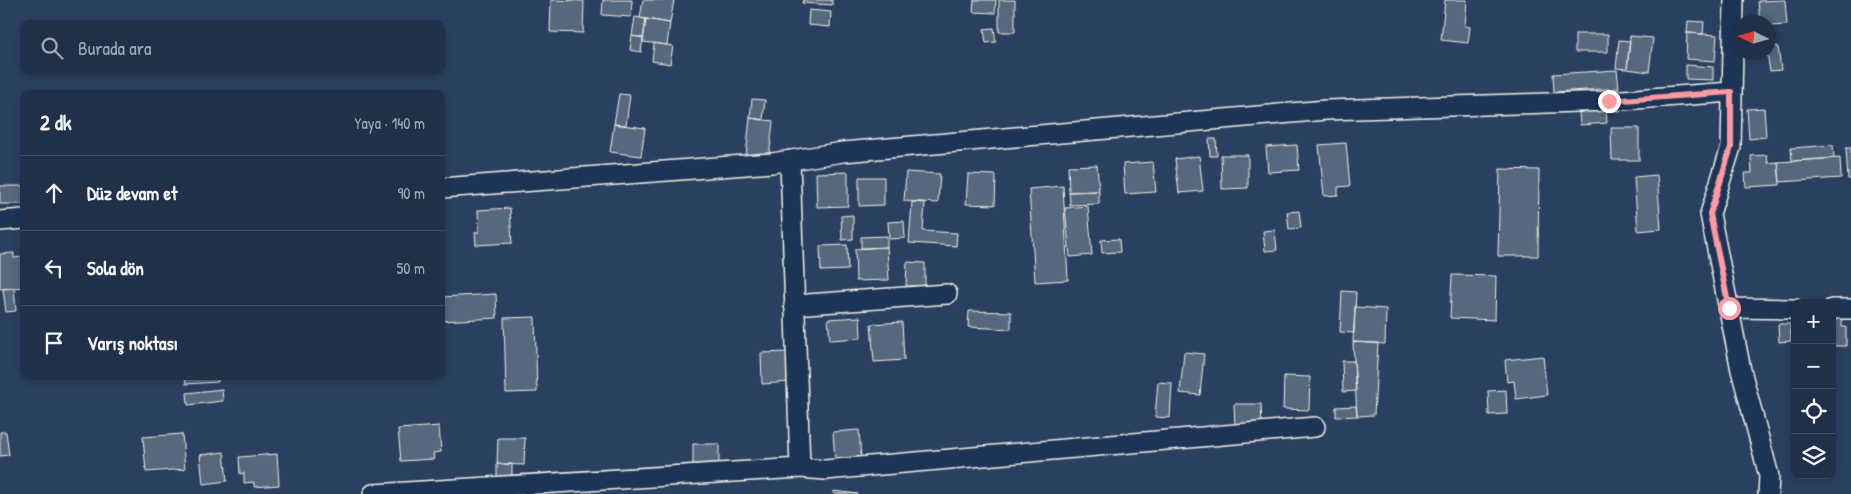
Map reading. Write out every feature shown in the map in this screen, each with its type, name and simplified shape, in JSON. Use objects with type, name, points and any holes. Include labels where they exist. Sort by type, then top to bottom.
[{"type":"street","points":[[1734,0],[1731,147],[1710,214],[1741,370],[1769,476],[1768,494]]},
{"type":"street","points":[[445,188],[790,160],[842,152],[1326,110],[1609,101],[1731,92]]},
{"type":"street","points":[[790,160],[800,468]]},
{"type":"street","points":[[0,221],[20,219]]},
{"type":"street","points":[[794,305],[947,294]]},
{"type":"street","points":[[1729,308],[1791,309]]},
{"type":"street","points":[[1836,309],[1851,309]]},
{"type":"street","points":[[373,494],[800,468],[825,470],[1314,427]]},
{"type":"building","points":[[551,0],[584,1],[583,33],[550,32]]},
{"type":"building","points":[[603,0],[632,0],[631,17],[602,15]]},
{"type":"building","points":[[643,0],[674,0],[670,23],[640,18]]},
{"type":"building","points":[[803,0],[832,0],[832,5],[802,3]]},
{"type":"building","points":[[974,0],[996,0],[995,13],[973,12]]},
{"type":"building","points":[[999,0],[1015,0],[1015,32],[999,32]]},
{"type":"building","points":[[1445,0],[1467,0],[1465,26],[1470,27],[1468,43],[1441,40]]},
{"type":"building","points":[[1785,0],[1787,25],[1776,26],[1776,15],[1759,15],[1758,1]]},
{"type":"building","points":[[809,10],[831,12],[830,27],[808,25]]},
{"type":"building","points":[[635,17],[646,19],[643,38],[632,36]]},
{"type":"building","points":[[646,19],[670,23],[667,45],[643,42]]},
{"type":"building","points":[[1688,21],[1704,22],[1703,34],[1687,33]]},
{"type":"building","points":[[994,28],[996,42],[986,43],[984,29]]},
{"type":"building","points":[[1687,33],[1717,35],[1715,61],[1686,59]]},
{"type":"building","points":[[1575,34],[1608,34],[1608,52],[1575,52]]},
{"type":"building","points":[[632,36],[643,38],[641,52],[630,50]]},
{"type":"building","points":[[1630,36],[1653,38],[1649,72],[1627,69]]},
{"type":"building","points":[[1619,40],[1630,41],[1627,69],[1616,68]]},
{"type":"building","points":[[654,43],[673,46],[670,64],[652,61]]},
{"type":"building","points":[[1776,46],[1778,46],[1781,70],[1770,71],[1768,60],[1776,60]]},
{"type":"building","points":[[1686,65],[1713,67],[1713,80],[1686,79]]},
{"type":"building","points":[[1617,70],[1619,88],[1554,92],[1553,74]]},
{"type":"building","points":[[619,94],[630,95],[626,125],[614,124]]},
{"type":"building","points":[[752,99],[765,100],[763,120],[750,118]]},
{"type":"building","points":[[1764,108],[1766,137],[1749,139],[1747,109]]},
{"type":"building","points":[[1606,110],[1607,123],[1580,125],[1579,112]]},
{"type":"building","points":[[750,118],[773,121],[769,158],[746,155]]},
{"type":"building","points":[[614,124],[645,128],[641,156],[610,152]]},
{"type":"building","points":[[1611,128],[1639,128],[1639,160],[1612,160]]},
{"type":"building","points":[[1209,139],[1216,139],[1217,156],[1210,156]]},
{"type":"building","points":[[1346,143],[1350,186],[1338,187],[1338,195],[1324,196],[1319,145]]},
{"type":"building","points":[[1297,145],[1299,170],[1268,172],[1266,147]]},
{"type":"building","points":[[1833,145],[1834,158],[1792,161],[1791,148]]},
{"type":"building","points":[[1846,148],[1851,148],[1851,179],[1848,179]]},
{"type":"building","points":[[1221,155],[1248,155],[1248,188],[1222,189]]},
{"type":"building","points":[[1767,155],[1768,163],[1778,162],[1780,185],[1746,187],[1745,173],[1752,173],[1751,156]]},
{"type":"building","points":[[1199,156],[1203,191],[1179,193],[1175,159]]},
{"type":"building","points":[[1840,158],[1841,178],[1780,182],[1778,162]]},
{"type":"building","points":[[1153,162],[1156,192],[1125,194],[1123,164]]},
{"type":"building","points":[[1097,165],[1099,191],[1069,192],[1068,166]]},
{"type":"building","points":[[1500,169],[1539,170],[1538,256],[1498,256]]},
{"type":"building","points":[[848,172],[848,206],[817,207],[816,173]]},
{"type":"building","points":[[906,172],[940,174],[938,203],[904,201]]},
{"type":"building","points":[[968,174],[996,175],[995,205],[966,204]]},
{"type":"building","points":[[1657,175],[1661,229],[1638,231],[1634,177]]},
{"type":"building","points":[[859,177],[884,177],[884,205],[859,206]]},
{"type":"building","points":[[0,186],[20,186],[20,204],[0,204]]},
{"type":"building","points":[[1063,186],[1068,280],[1035,282],[1029,189]]},
{"type":"building","points":[[1099,191],[1099,204],[1070,205],[1069,192]]},
{"type":"building","points":[[912,202],[925,203],[923,231],[957,233],[956,246],[909,243]]},
{"type":"building","points":[[1088,206],[1092,255],[1070,257],[1065,208]]},
{"type":"building","points":[[510,208],[512,243],[476,245],[475,232],[479,232],[478,210]]},
{"type":"building","points":[[1299,211],[1301,228],[1289,229],[1287,212]]},
{"type":"building","points":[[853,215],[853,239],[842,240],[841,216]]},
{"type":"building","points":[[904,221],[905,238],[889,239],[888,222]]},
{"type":"building","points":[[1275,230],[1277,250],[1265,251],[1263,231]]},
{"type":"building","points":[[887,236],[887,247],[861,248],[861,237]]},
{"type":"building","points":[[1119,239],[1120,252],[1102,253],[1101,240]]},
{"type":"building","points":[[847,245],[848,270],[821,271],[820,246]]},
{"type":"building","points":[[887,247],[889,280],[856,281],[855,249]]},
{"type":"building","points":[[14,253],[14,258],[20,257],[20,287],[0,289],[0,254]]},
{"type":"building","points":[[907,262],[925,263],[925,286],[906,286]]},
{"type":"building","points":[[1452,275],[1496,276],[1495,320],[1450,318]]},
{"type":"building","points":[[14,288],[16,311],[6,312],[3,289]]},
{"type":"building","points":[[1342,291],[1356,292],[1354,333],[1340,332]]},
{"type":"building","points":[[496,294],[497,318],[445,321],[445,297]]},
{"type":"building","points":[[1355,307],[1386,309],[1385,344],[1353,342]]},
{"type":"building","points":[[969,311],[1011,312],[1011,329],[968,327]]},
{"type":"building","points":[[1836,316],[1842,316],[1842,327],[1846,327],[1846,346],[1836,346]]},
{"type":"building","points":[[535,317],[537,392],[506,393],[504,318]]},
{"type":"building","points":[[860,317],[861,338],[830,340],[828,319]]},
{"type":"building","points":[[902,322],[904,360],[874,362],[871,324]]},
{"type":"building","points":[[1778,324],[1790,324],[1791,341],[1779,342]]},
{"type":"building","points":[[1353,342],[1378,343],[1374,415],[1357,416]]},
{"type":"building","points":[[788,352],[790,382],[762,384],[761,353]]},
{"type":"building","points":[[1184,352],[1204,354],[1200,395],[1180,393]]},
{"type":"building","points":[[1543,356],[1547,395],[1516,399],[1514,381],[1507,382],[1505,360]]},
{"type":"building","points":[[1342,361],[1354,361],[1356,391],[1343,392]]},
{"type":"building","points":[[1284,376],[1310,377],[1309,410],[1283,409]]},
{"type":"building","points":[[186,380],[218,380],[218,382],[186,384]]},
{"type":"building","points":[[1158,382],[1172,383],[1170,418],[1155,417]]},
{"type":"building","points":[[222,389],[223,401],[188,405],[187,393]]},
{"type":"building","points":[[1506,390],[1507,414],[1489,415],[1488,391]]},
{"type":"building","points":[[1234,404],[1261,404],[1262,425],[1235,426]]},
{"type":"building","points":[[1356,406],[1357,416],[1336,417],[1336,407]]},
{"type":"building","points":[[439,426],[441,452],[433,453],[434,459],[401,461],[398,429]]},
{"type":"building","points":[[859,430],[861,458],[835,459],[833,432]]},
{"type":"building","points":[[0,432],[6,432],[9,455],[0,456]]},
{"type":"building","points":[[182,434],[185,469],[146,472],[143,437]]},
{"type":"building","points":[[498,438],[525,438],[524,465],[497,464]]},
{"type":"building","points":[[693,444],[719,444],[719,467],[693,466]]},
{"type":"building","points":[[224,452],[227,481],[203,484],[200,455]]},
{"type":"building","points":[[277,454],[279,485],[254,487],[254,482],[244,483],[244,473],[240,474],[239,457]]},
{"type":"building","points":[[497,464],[512,464],[512,477],[497,477]]},
{"type":"building","points":[[834,491],[858,494],[834,494]]},
{"type":"route","points":[[1609,101],[1731,92],[1731,147],[1710,214],[1729,308]]}]
